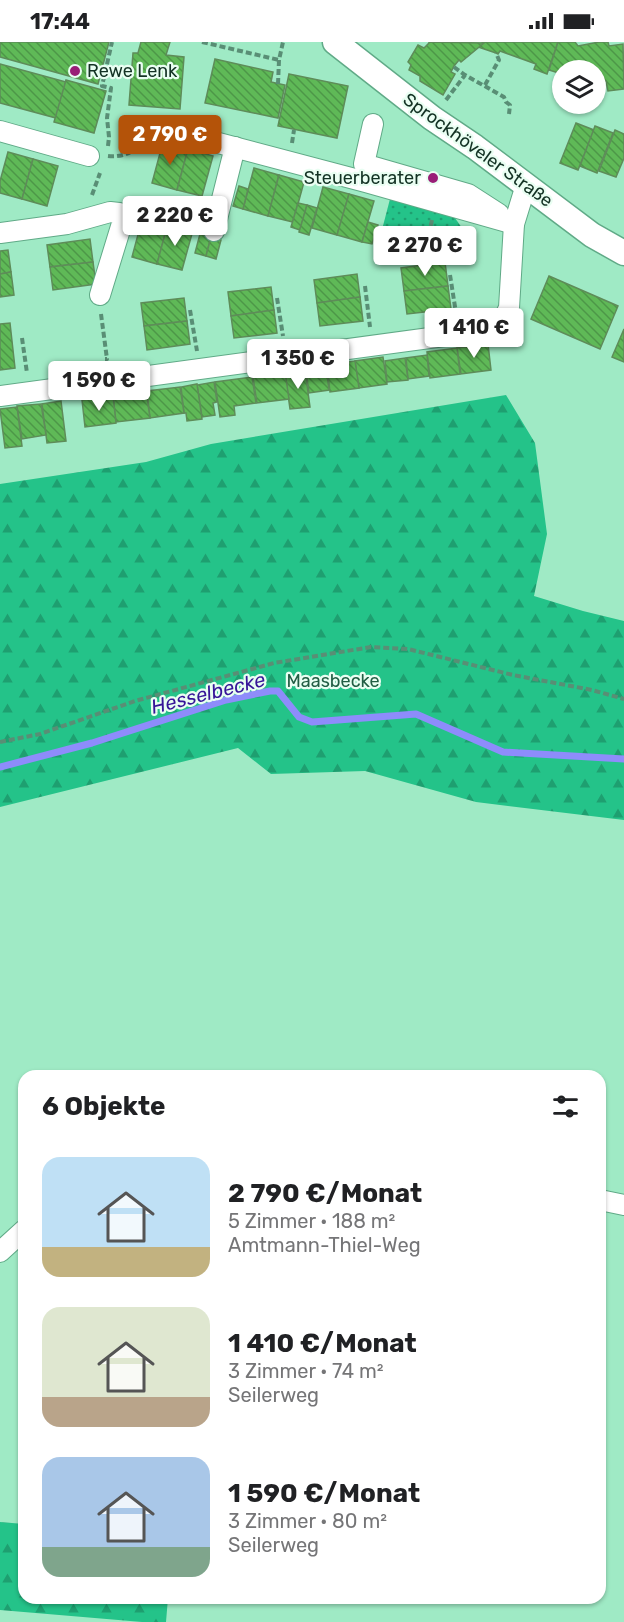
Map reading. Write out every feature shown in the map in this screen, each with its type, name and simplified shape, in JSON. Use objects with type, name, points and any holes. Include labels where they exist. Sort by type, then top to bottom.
[{"type":"street","name":"Sprockhöveler Straße","points":[[335,42],[592,235],[624,254]]},
{"type":"street","points":[[373,124],[364,164],[468,194],[513,224]]},
{"type":"street","points":[[169,130],[513,224]]},
{"type":"street","points":[[0,131],[99,160]]},
{"type":"street","points":[[214,231],[236,147]]},
{"type":"street","points":[[0,396],[489,330],[502,322],[509,308],[513,224],[526,185]]},
{"type":"street","points":[[0,233],[83,220],[110,212],[119,213],[123,220],[100,295]]},
{"type":"street","points":[[606,1201],[624,1205]]},
{"type":"street","points":[[0,1252],[18,1236]]},
{"type":"path","points":[[83,220],[99,160],[109,137],[106,117],[111,88],[102,86],[112,42]]},
{"type":"path","points":[[202,42],[279,60]]},
{"type":"path","points":[[278,84],[279,60],[283,42]]},
{"type":"path","points":[[485,85],[499,60],[496,53]]},
{"type":"path","points":[[454,67],[504,97],[510,105],[509,114]]},
{"type":"path","points":[[432,117],[465,75]]},
{"type":"path","points":[[99,160],[130,154],[151,136],[155,126],[169,130]]},
{"type":"path","points":[[159,216],[214,231]]},
{"type":"path","points":[[450,275],[454,302]]},
{"type":"path","points":[[365,286],[369,315]]},
{"type":"path","points":[[95,360],[107,359],[100,295]]},
{"type":"path","points":[[277,298],[281,322]]},
{"type":"path","points":[[190,310],[195,336]]},
{"type":"path","points":[[22,338],[25,359]]},
{"type":"path","points":[[0,742],[40,734],[135,701],[274,663],[371,647],[408,649],[624,699]]},
{"type":"green space","points":[[390,199],[455,218],[462,228],[459,259],[378,245]]},
{"type":"green space","name":"Maasbecke","points":[[506,395],[535,443],[547,534],[534,596],[624,621],[624,820],[476,802],[365,771],[271,774],[238,748],[0,807],[0,484],[146,462],[211,444]]},
{"type":"green space","points":[[0,1522],[18,1524],[18,1604],[168,1604],[166,1622],[0,1610]]},
{"type":"building","name":"Rewe Lenk","points":[[0,42],[109,42],[98,84],[0,57]]},
{"type":"building","points":[[141,42],[170,42],[166,55],[184,57],[180,109],[129,105],[133,53],[138,53]]},
{"type":"building","points":[[483,42],[558,42],[547,74],[534,69],[536,64],[500,51],[498,54],[478,47]]},
{"type":"building","points":[[558,42],[575,42],[578,46],[599,42],[608,42],[609,46],[623,44],[624,89],[608,91],[606,60],[552,60]]},
{"type":"building","points":[[429,43],[484,43],[454,66],[451,72],[455,74],[443,95],[420,81],[420,76],[409,70],[411,65],[408,62],[418,45],[424,48]]},
{"type":"building","points":[[215,59],[273,72],[271,82],[285,85],[278,118],[205,103]]},
{"type":"building","points":[[0,64],[66,82],[56,118],[0,103]]},
{"type":"building","points":[[289,74],[348,86],[337,138],[278,126]]},
{"type":"building","points":[[66,80],[106,91],[94,133],[54,122]]},
{"type":"building","points":[[576,123],[594,130],[578,170],[560,163]]},
{"type":"building","points":[[595,126],[613,133],[597,173],[580,166]]},
{"type":"building","points":[[615,130],[624,134],[624,158],[616,177],[599,171]]},
{"type":"building","points":[[163,142],[188,149],[177,190],[152,183]]},
{"type":"building","points":[[188,149],[213,156],[202,196],[177,190]]},
{"type":"building","points":[[8,152],[33,159],[22,199],[0,193],[0,181]]},
{"type":"building","points":[[33,159],[58,166],[47,206],[22,199]]},
{"type":"building","points":[[254,168],[279,175],[268,216],[243,209]]},
{"type":"building","points":[[279,175],[304,182],[293,222],[268,216]]},
{"type":"building","points":[[239,186],[248,189],[243,209],[233,206]]},
{"type":"building","points":[[323,187],[349,194],[337,235],[312,228]]},
{"type":"building","points":[[349,194],[374,201],[362,242],[337,235]]},
{"type":"building","points":[[298,203],[307,205],[300,230],[291,227]]},
{"type":"building","points":[[307,205],[317,208],[309,235],[299,232]]},
{"type":"building","points":[[143,216],[168,223],[157,264],[132,257]]},
{"type":"building","points":[[368,222],[378,225],[372,244],[362,242]]},
{"type":"building","points":[[168,223],[193,230],[182,270],[157,264]]},
{"type":"building","points":[[200,234],[211,237],[206,256],[195,253]]},
{"type":"building","points":[[211,237],[221,240],[216,259],[206,256]]},
{"type":"building","points":[[90,239],[93,262],[50,267],[47,245]]},
{"type":"building","points":[[8,250],[11,272],[0,274],[0,251]]},
{"type":"building","points":[[93,262],[96,284],[53,290],[50,267]]},
{"type":"building","points":[[445,262],[448,286],[404,291],[401,268]]},
{"type":"building","points":[[11,272],[14,295],[0,297],[0,274]]},
{"type":"building","points":[[357,274],[360,297],[317,303],[314,280]]},
{"type":"building","points":[[549,276],[618,306],[600,349],[531,319]]},
{"type":"building","points":[[448,286],[451,309],[407,314],[404,291]]},
{"type":"building","points":[[271,287],[274,310],[231,316],[228,292]]},
{"type":"building","points":[[360,297],[363,321],[320,326],[317,303]]},
{"type":"building","points":[[184,298],[187,321],[144,326],[141,303]]},
{"type":"building","points":[[274,310],[277,333],[234,338],[231,316]]},
{"type":"building","points":[[187,321],[190,344],[147,350],[144,326]]},
{"type":"building","points":[[10,323],[15,368],[0,370],[0,324]]},
{"type":"building","points":[[624,329],[624,362],[612,357]]},
{"type":"building","points":[[488,344],[491,370],[461,374],[457,348]]},
{"type":"building","points":[[457,348],[460,374],[430,378],[427,352]]},
{"type":"building","points":[[427,355],[429,376],[408,379],[406,358]]},
{"type":"building","points":[[383,357],[387,384],[359,388],[355,361]]},
{"type":"building","points":[[405,358],[408,380],[387,382],[385,361]]},
{"type":"building","points":[[355,361],[359,388],[330,392],[327,365]]},
{"type":"building","points":[[326,367],[329,390],[309,393],[306,370]]},
{"type":"building","points":[[305,370],[310,407],[290,409],[285,373]]},
{"type":"building","points":[[285,372],[289,399],[257,403],[253,377]]},
{"type":"building","points":[[252,377],[256,403],[234,406],[235,415],[220,417],[215,382]]},
{"type":"building","points":[[214,382],[217,402],[213,403],[215,415],[202,417],[197,385]]},
{"type":"building","points":[[197,384],[202,419],[187,421],[181,387]]},
{"type":"building","points":[[180,387],[184,413],[150,418],[147,391]]},
{"type":"building","points":[[146,391],[150,418],[116,422],[113,395]]},
{"type":"building","points":[[113,396],[116,423],[85,427],[82,400]]},
{"type":"building","points":[[61,401],[66,441],[47,443],[42,404]]},
{"type":"building","points":[[41,404],[46,435],[22,439],[17,406]]},
{"type":"building","points":[[17,407],[22,446],[5,448],[0,409]]},
{"type":"waterway","name":"Hesselbecke","points":[[0,767],[92,743],[226,700],[270,691],[278,691],[299,717],[312,722],[416,714],[503,752],[624,759]]},
{"type":"place","name":"Rewe Lenk","points":[[75,71]]},
{"type":"place","name":"Steuerberater","points":[[433,178]]}]
